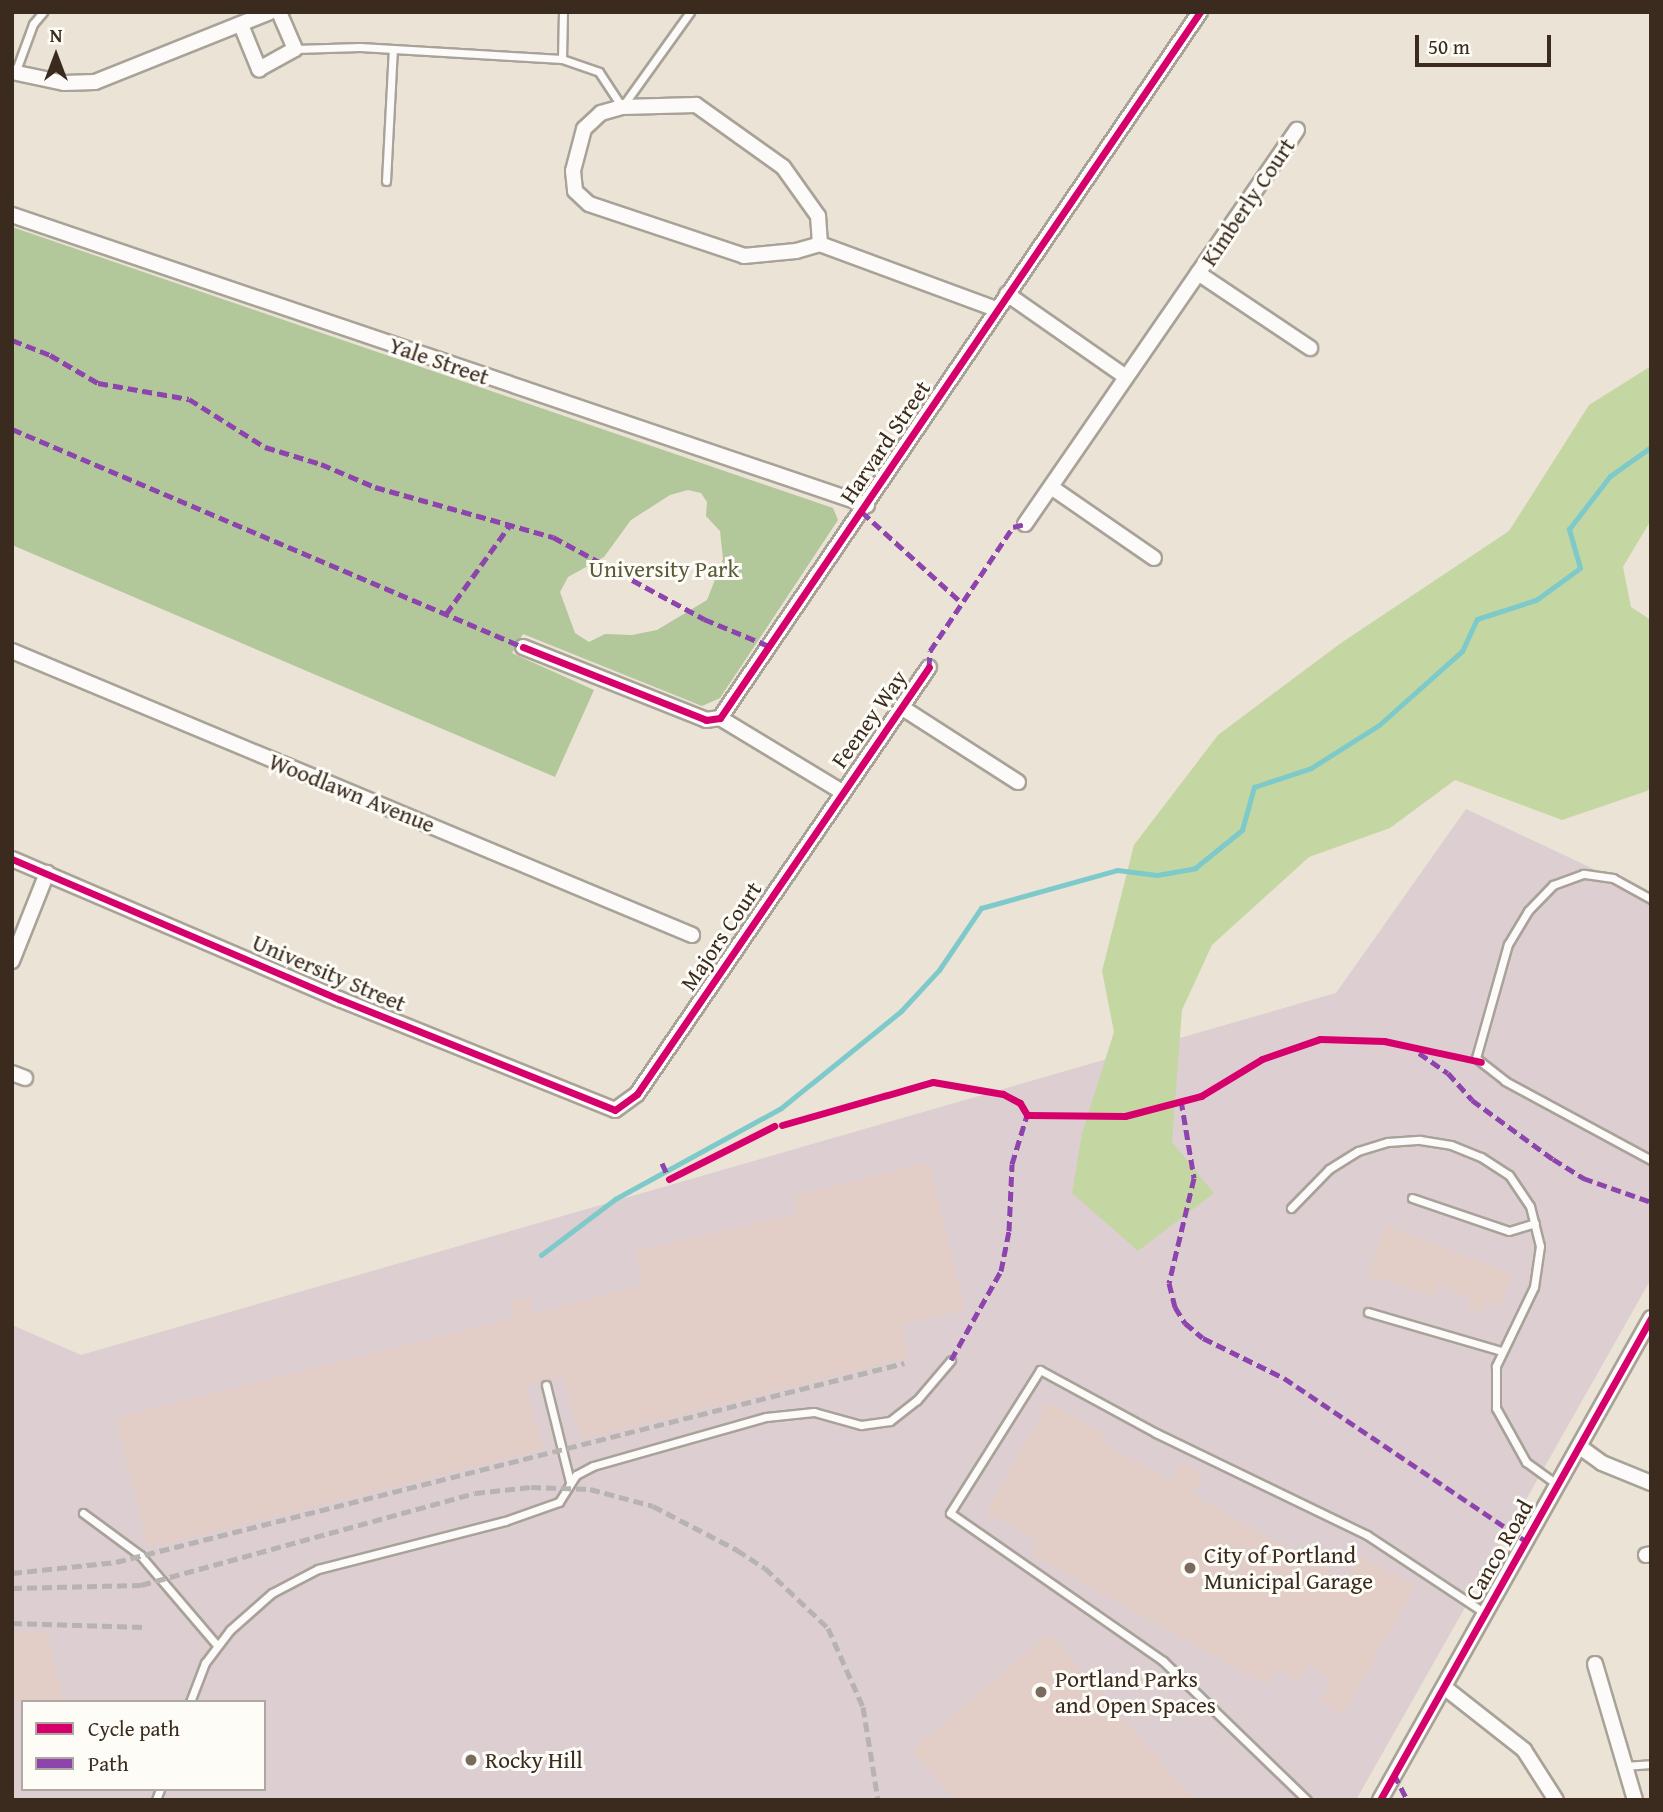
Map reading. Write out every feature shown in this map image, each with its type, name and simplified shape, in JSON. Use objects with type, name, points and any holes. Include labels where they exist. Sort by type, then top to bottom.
[{"type":"street","points":[[13,75],[64,83],[95,82],[270,12]]},
{"type":"street","points":[[241,24],[260,69],[295,49],[279,12]]},
{"type":"street","name":"Harvard Street","points":[[720,718],[1200,12]]},
{"type":"street","points":[[820,244],[818,216],[783,167],[727,124],[696,105],[622,107],[601,113],[584,130],[576,148],[575,191],[589,204],[744,256],[796,251],[820,244],[996,309]]},
{"type":"street","name":"Kimberly Court","points":[[1025,524],[1297,130]]},
{"type":"street","name":"Yale Street","points":[[12,215],[867,505]]},
{"type":"street","name":"Kimberly Court","points":[[1198,273],[1310,348]]},
{"type":"street","points":[[1007,294],[1126,377]]},
{"type":"street","points":[[1051,487],[1154,558]]},
{"type":"street","points":[[523,647],[706,720],[720,718]]},
{"type":"street","name":"Woodlawn Avenue","points":[[12,651],[692,935]]},
{"type":"street","name":"Feeney Way","points":[[720,718],[842,792],[929,667]]},
{"type":"street","name":"Feeney Way","points":[[901,707],[1018,782]]},
{"type":"street","name":"Majors Court","points":[[632,1101],[842,792]]},
{"type":"street","name":"University Street","points":[[12,859],[602,1108],[624,1108],[632,1101]]},
{"type":"street","points":[[12,961],[47,873]]},
{"type":"street","name":"Canco Road","points":[[1380,1800],[1651,1318]]},
{"type":"street","points":[[1580,1447],[1602,1463],[1651,1483]]},
{"type":"street","points":[[1595,1664],[1622,1766],[1635,1800]]},
{"type":"street","points":[[1444,1687],[1524,1750],[1556,1800]]},
{"type":"lane","points":[[13,75],[33,24],[43,12]]},
{"type":"lane","points":[[562,59],[563,12]]},
{"type":"lane","points":[[295,49],[393,50],[562,59],[598,72],[622,107],[690,12]]},
{"type":"lane","points":[[386,181],[393,50]]},
{"type":"lane","points":[[1651,899],[1613,878],[1583,874],[1553,885],[1528,911],[1508,944],[1476,1058],[1505,1082],[1651,1160]]},
{"type":"lane","points":[[1291,1208],[1329,1169],[1358,1151],[1388,1142],[1420,1140],[1481,1157],[1508,1175],[1530,1206],[1540,1246],[1534,1287],[1501,1351],[1494,1387],[1503,1428],[1526,1462],[1558,1485]]},
{"type":"lane","points":[[1412,1198],[1509,1231],[1535,1223]]},
{"type":"lane","points":[[1368,1312],[1501,1351]]},
{"type":"lane","points":[[191,1700],[217,1646],[272,1593],[318,1569],[505,1521],[559,1502],[570,1482],[585,1470],[626,1454],[766,1417],[814,1412],[861,1425],[890,1421],[917,1400],[951,1360]]},
{"type":"lane","points":[[1307,1800],[1163,1661],[950,1513],[1040,1370],[1156,1433],[1367,1535],[1485,1613]]},
{"type":"lane","points":[[546,1385],[570,1482]]},
{"type":"lane","points":[[83,1513],[140,1555],[217,1646]]},
{"type":"lane","points":[[1622,1766],[1651,1765]]},
{"type":"shaded area","points":[[1466,809],[1651,896],[1651,1279],[1356,1800],[12,1800],[12,1325],[81,1355],[1336,993]]},
{"type":"green space","name":"University Park","points":[[12,227],[833,508],[838,520],[720,698],[702,706],[523,634],[512,653],[594,690],[555,777],[12,545]],"holes":[[[688,490],[701,493],[707,502],[706,516],[720,531],[723,559],[707,600],[657,630],[632,635],[605,634],[589,642],[575,633],[560,592],[568,577],[604,557],[631,520],[670,495]]]},
{"type":"green space","points":[[1651,366],[1651,520],[1623,567],[1631,607],[1651,620],[1651,786],[1647,791],[1562,820],[1455,780],[1390,828],[1309,857],[1212,945],[1182,1010],[1172,1142],[1214,1193],[1138,1251],[1072,1193],[1082,1133],[1114,1032],[1102,971],[1134,845],[1218,735],[1341,643],[1509,531],[1589,405]]},
{"type":"building","points":[[929,1162],[965,1310],[901,1326],[910,1357],[581,1439],[563,1377],[544,1379],[525,1386],[544,1449],[148,1548],[115,1418],[515,1318],[510,1301],[530,1297],[534,1314],[643,1284],[634,1252],[797,1213],[794,1196]]},
{"type":"building","points":[[1385,1225],[1512,1274],[1501,1306],[1486,1301],[1483,1312],[1466,1306],[1469,1297],[1439,1286],[1435,1297],[1368,1275]]},
{"type":"building","name":"City of Portland Municipal Garage","points":[[1048,1402],[1105,1434],[1101,1442],[1172,1481],[1182,1462],[1203,1474],[1192,1495],[1346,1580],[1360,1556],[1415,1586],[1343,1715],[1320,1702],[1333,1678],[1309,1665],[1299,1681],[1277,1669],[1267,1685],[1030,1554],[1038,1541],[986,1512]]},
{"type":"building","points":[[12,1632],[47,1632],[64,1700],[12,1702]]},
{"type":"building","name":"Portland Parks and Open Spaces","points":[[1050,1633],[1194,1800],[955,1800],[912,1750]]},
{"type":"waterway","points":[[541,1255],[615,1199],[781,1108],[901,1011],[939,970],[981,908],[1117,870],[1157,875],[1195,868],[1242,830],[1254,787],[1311,768],[1379,725],[1462,651],[1477,619],[1536,600],[1580,568],[1569,529],[1610,476],[1651,447]]},
{"type":"railway","points":[[12,1573],[116,1562],[904,1363]]},
{"type":"railway","points":[[12,1588],[141,1585],[475,1493],[531,1487],[590,1489],[653,1506],[737,1550],[765,1568],[828,1628],[863,1707],[878,1800]]},
{"type":"railway","points":[[12,1623],[144,1627]]},
{"type":"marked path","points":[[12,340],[50,355],[98,383],[189,399],[265,447],[321,464],[375,487],[553,537],[704,619],[769,646]]},
{"type":"marked path","points":[[12,429],[523,647]]},
{"type":"marked path","points":[[862,512],[962,603]]},
{"type":"marked path","points":[[929,667],[930,651],[1013,527],[1025,524]]},
{"type":"marked path","points":[[446,614],[510,525]]},
{"type":"marked path","points":[[1419,1053],[1448,1073],[1472,1100],[1553,1159],[1583,1178],[1651,1202]]},
{"type":"marked path","points":[[1181,1100],[1194,1178],[1169,1283],[1175,1307],[1185,1323],[1203,1338],[1284,1378],[1526,1541]]},
{"type":"marked path","points":[[951,1360],[1001,1271],[1009,1231],[1012,1164],[1027,1115]]},
{"type":"marked path","points":[[662,1163],[669,1179]]},
{"type":"marked path","points":[[1394,1774],[1407,1800]]},
{"type":"cycle path","points":[[523,647],[706,720],[720,718],[1200,12]]},
{"type":"cycle path","points":[[12,859],[339,999],[615,1110],[637,1094],[929,667]]},
{"type":"cycle path","points":[[782,1125],[933,1082],[1003,1094],[1020,1103],[1027,1115],[1125,1116],[1201,1096],[1262,1059],[1320,1039],[1384,1041],[1481,1062]]},
{"type":"cycle path","points":[[669,1179],[774,1126]]},
{"type":"cycle path","points":[[1380,1800],[1651,1318]]},
{"type":"place","name":"City of Portland Municipal Garage","points":[[1190,1568]]},
{"type":"place","name":"Portland Parks and Open Spaces","points":[[1041,1692]]},
{"type":"place","name":"Rocky Hill","points":[[471,1760]]}]
